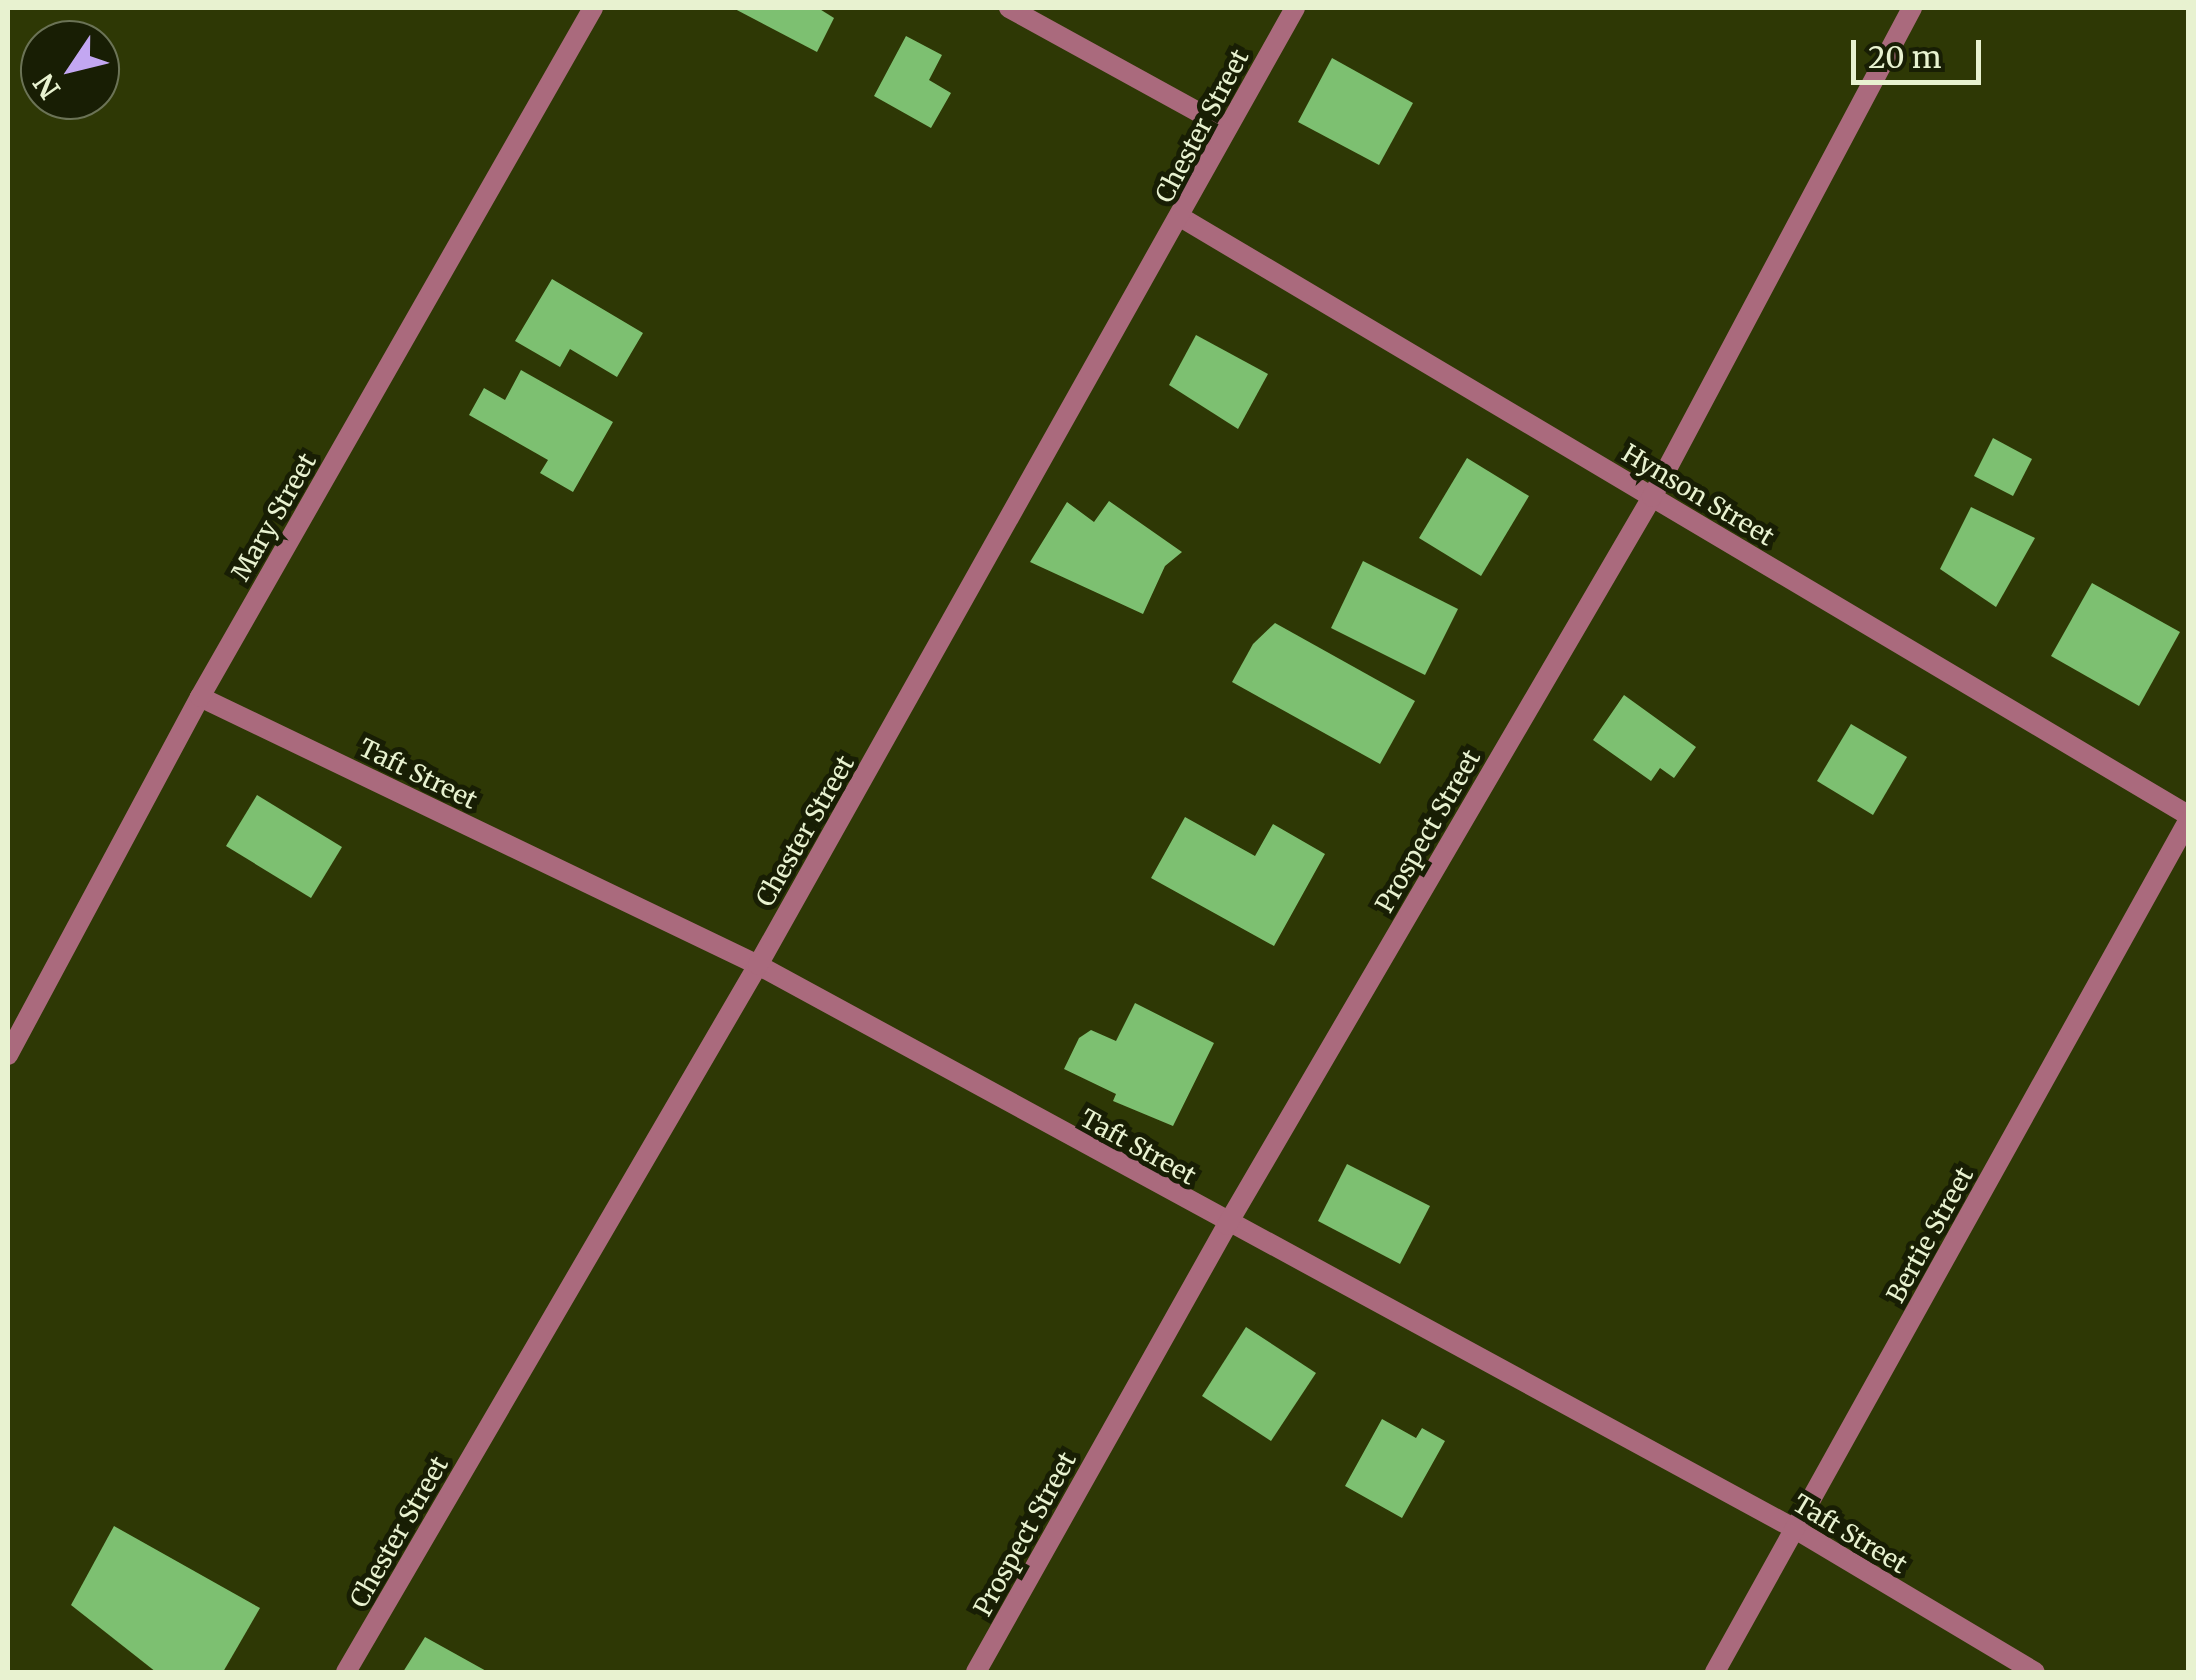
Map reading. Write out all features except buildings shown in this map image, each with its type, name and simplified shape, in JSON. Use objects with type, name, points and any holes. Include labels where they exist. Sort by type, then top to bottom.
[{"type":"street","name":"Mary Street","points":[[8,1055],[200,697],[593,8]]},
{"type":"street","points":[[1009,8],[1227,128]]},
{"type":"street","name":"Chester Street","points":[[346,1672],[758,965],[1182,218],[1227,128],[1295,8]]},
{"type":"street","name":"Prospect Street","points":[[976,1672],[1227,1225],[1652,497],[1912,8]]},
{"type":"street","name":"Hynson Street","points":[[1182,218],[2188,818]]},
{"type":"street","name":"Taft Street","points":[[200,697],[758,965],[1227,1225],[1795,1528],[2034,1672]]},
{"type":"street","name":"Bertie Street","points":[[1714,1672],[2188,818]]}]
